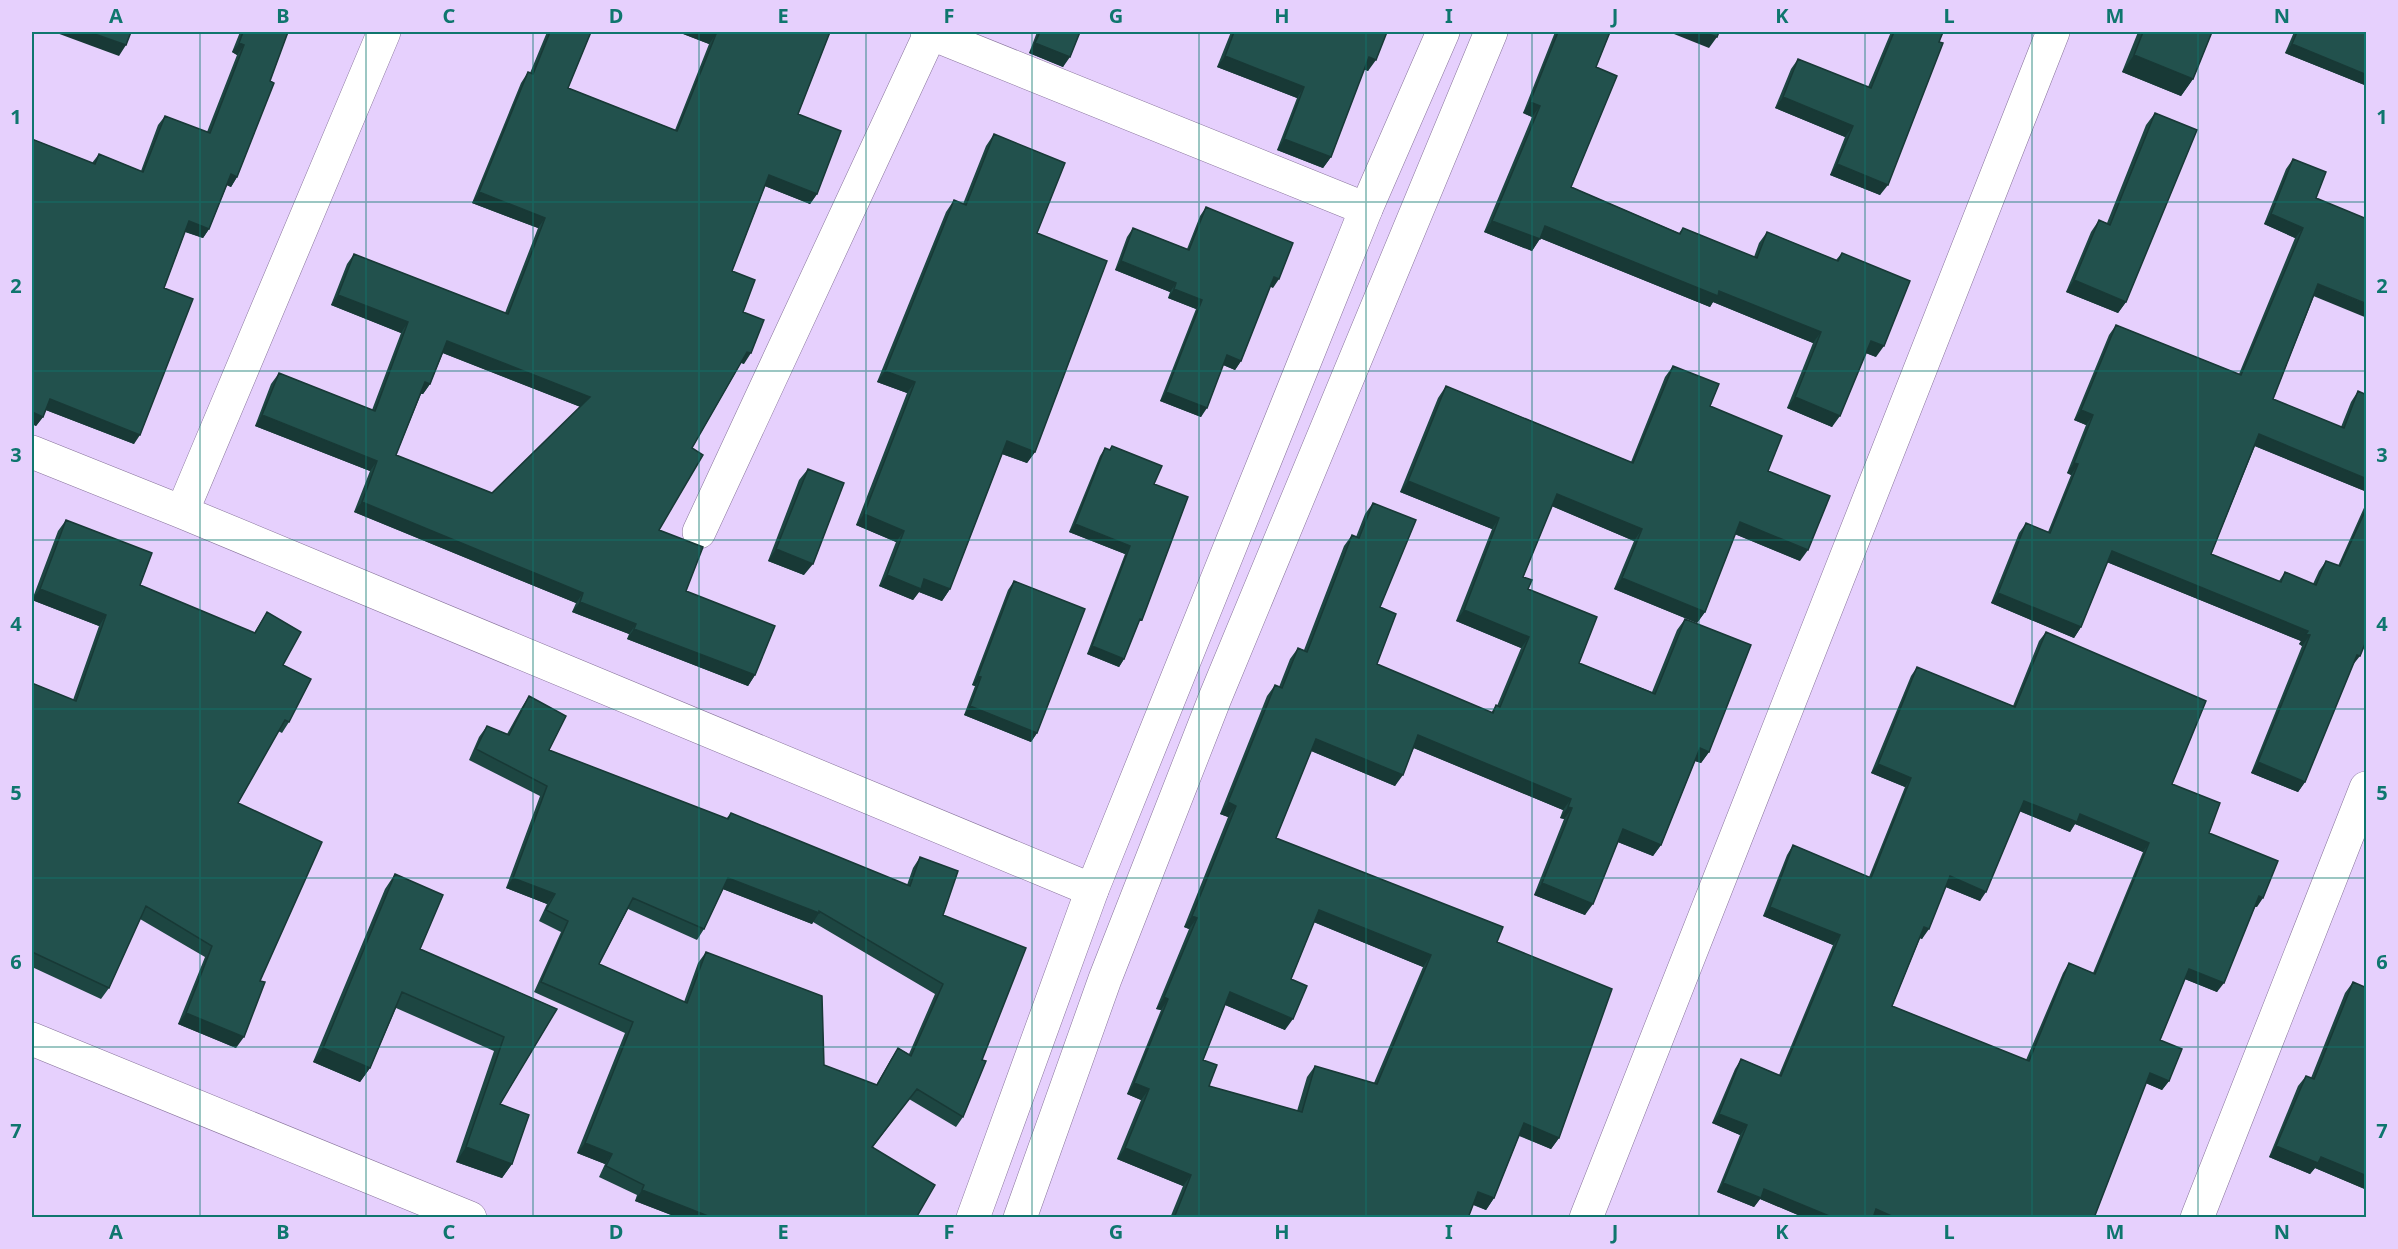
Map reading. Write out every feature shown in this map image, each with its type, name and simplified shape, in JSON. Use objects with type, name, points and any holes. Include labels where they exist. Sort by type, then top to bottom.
[{"type":"street","points":[[182,512],[384,32]]},
{"type":"street","points":[[699,532],[930,32],[1366,209]]},
{"type":"street","points":[[973,1218],[1092,890],[1366,209],[1443,32]]},
{"type":"street","points":[[1020,1218],[1105,979],[1215,698],[1491,32]]},
{"type":"street","points":[[1586,1218],[2053,32]]},
{"type":"street","points":[[32,452],[182,512],[1092,890]]},
{"type":"street","points":[[2197,1218],[2367,788]]},
{"type":"street","points":[[32,1039],[470,1218]]},
{"type":"building","points":[[89,32],[131,32],[126,45]]},
{"type":"building","points":[[243,32],[288,32],[270,81],[274,83],[237,177],[231,174],[209,229],[189,221],[164,288],[193,299],[140,435],[50,399],[43,417],[32,412],[32,139],[95,164],[99,154],[143,172],[165,116],[210,133],[244,45],[239,43]]},
{"type":"building","points":[[550,32],[591,32],[568,88],[677,131],[716,34],[711,32],[830,32],[798,114],[841,131],[817,194],[769,175],[732,271],[755,280],[743,312],[764,320],[751,353],[747,352],[692,448],[703,455],[659,530],[703,547],[686,591],[775,626],[755,675],[634,629],[636,624],[580,602],[583,593],[362,502],[377,461],[262,415],[279,373],[375,411],[408,322],[338,295],[354,254],[508,314],[545,218],[479,192],[528,72],[533,74]],"holes":[[[447,341],[590,397],[492,493],[396,455],[425,382],[430,384]]]},
{"type":"building","points":[[1040,32],[1080,32],[1070,57],[1035,43]]},
{"type":"building","points":[[1234,32],[1387,32],[1376,60],[1369,57],[1331,157],[1284,139],[1304,87],[1225,56]]},
{"type":"building","points":[[1558,32],[1610,32],[1596,67],[1617,76],[1571,187],[1680,234],[1683,228],[1757,258],[1767,232],[1838,261],[1842,253],[1910,281],[1884,346],[1871,341],[1840,416],[1795,397],[1821,332],[1719,291],[1718,296],[1545,226],[1540,239],[1492,221],[1540,106],[1530,102]]},
{"type":"building","points":[[1703,32],[1719,32],[1717,37]]},
{"type":"building","points":[[1894,32],[1943,32],[1939,42],[1943,43],[1888,185],[1837,164],[1853,126],[1783,97],[1798,59],[1871,88]]},
{"type":"building","points":[[2143,32],[2212,32],[2193,79],[2134,55]]},
{"type":"building","points":[[2297,32],[2367,32],[2367,75],[2292,44]]},
{"type":"building","points":[[2155,113],[2197,130],[2126,302],[2074,280],[2099,220],[2110,225]]},
{"type":"building","points":[[994,134],[1065,163],[1037,233],[1107,261],[1035,452],[1007,441],[950,589],[924,579],[921,589],[887,575],[904,531],[864,514],[915,382],[885,371],[954,200],[966,205]]},
{"type":"building","points":[[2293,159],[2326,172],[2316,198],[2367,219],[2367,304],[2318,284],[2273,399],[2344,428],[2358,391],[2367,395],[2367,479],[2259,434],[2211,554],[2281,582],[2285,572],[2316,585],[2326,561],[2340,566],[2367,507],[2367,639],[2360,656],[2357,655],[2305,782],[2258,762],[2310,635],[2306,634],[2308,631],[2112,551],[2081,627],[1998,593],[2026,523],[2050,533],[2078,464],[2074,463],[2093,415],[2081,410],[2116,325],[2241,375],[2303,228],[2271,214]]},
{"type":"building","points":[[1206,207],[1293,243],[1279,279],[1274,277],[1241,361],[1227,355],[1207,408],[1166,392],[1202,300],[1174,289],[1176,283],[1121,261],[1133,228],[1189,250]]},
{"type":"building","points":[[1673,366],[1719,384],[1710,406],[1782,436],[1768,471],[1830,496],[1808,550],[1740,522],[1705,612],[1622,578],[1642,529],[1557,494],[1523,577],[1532,580],[1528,589],[1597,617],[1579,663],[1655,694],[1685,619],[1751,645],[1709,752],[1700,748],[1661,845],[1623,829],[1593,904],[1542,883],[1572,808],[1568,807],[1571,799],[1418,735],[1403,775],[1316,739],[1276,838],[1503,927],[1497,942],[1612,989],[1559,1138],[1524,1123],[1494,1198],[1478,1192],[1468,1218],[1174,1218],[1191,1175],[1125,1148],[1149,1089],[1134,1083],[1168,999],[1164,997],[1197,918],[1192,916],[1236,806],[1228,802],[1275,685],[1282,688],[1298,648],[1307,652],[1352,535],[1359,538],[1373,503],[1416,520],[1380,607],[1396,614],[1377,664],[1493,713],[1496,705],[1500,707],[1529,637],[1464,610],[1499,518],[1408,481],[1446,386],[1633,463]],"holes":[[[1319,910],[1431,955],[1377,1084],[1315,1066],[1302,1112],[1209,1086],[1217,1065],[1203,1060],[1230,992],[1293,1019],[1307,986],[1291,979]]]},
{"type":"building","points":[[1112,446],[1162,466],[1154,484],[1188,497],[1142,620],[1140,619],[1124,659],[1092,646],[1130,546],[1075,524],[1105,448],[1110,450]]},
{"type":"building","points":[[808,469],[844,483],[813,564],[776,549]]},
{"type":"building","points":[[66,520],[152,553],[140,585],[255,633],[267,612],[301,632],[283,665],[311,679],[289,722],[285,720],[238,803],[322,842],[260,981],[265,982],[244,1037],[186,1013],[212,946],[146,906],[109,988],[32,952],[32,683],[76,701],[106,615],[40,589]]},
{"type":"building","points":[[1014,581],[1085,609],[1037,733],[970,706],[981,677],[978,676]]},
{"type":"building","points":[[2046,632],[2206,701],[2172,784],[2220,803],[2209,833],[2278,861],[2263,898],[2259,896],[2224,983],[2189,969],[2160,1040],[2182,1049],[2169,1081],[2150,1073],[2094,1218],[1896,1218],[1876,1209],[1873,1218],[1834,1218],[1764,1189],[1761,1198],[1723,1183],[1747,1125],[1719,1114],[1741,1059],[1781,1076],[1840,935],[1770,907],[1793,845],[1871,878],[1911,778],[1878,764],[1917,667],[2015,707]],"holes":[[[2024,801],[2077,822],[2080,814],[2149,843],[2095,974],[2069,963],[2029,1061],[1892,1006],[1924,927],[1929,929],[1950,876],[1986,892]]]},
{"type":"building","points":[[529,696],[566,716],[549,750],[728,819],[731,813],[910,886],[920,857],[958,871],[943,915],[1026,948],[982,1060],[986,1061],[963,1117],[917,1089],[872,1147],[935,1185],[916,1218],[713,1218],[642,1190],[644,1185],[606,1166],[612,1154],[585,1143],[633,1022],[541,982],[568,921],[546,910],[555,894],[513,878],[547,786],[476,749],[487,726],[509,735]],"holes":[[[728,878],[819,913],[819,911],[943,984],[911,1056],[898,1048],[877,1085],[824,1065],[822,996],[706,952],[687,1003],[599,964],[633,898],[704,929]]]},
{"type":"building","points":[[395,874],[443,895],[420,949],[557,1009],[500,1104],[529,1115],[512,1164],[466,1147],[504,1037],[402,992],[370,1068],[323,1048]]},
{"type":"building","points":[[2353,982],[2367,988],[2367,1176],[2321,1157],[2318,1163],[2276,1146],[2306,1076],[2314,1079]]}]
